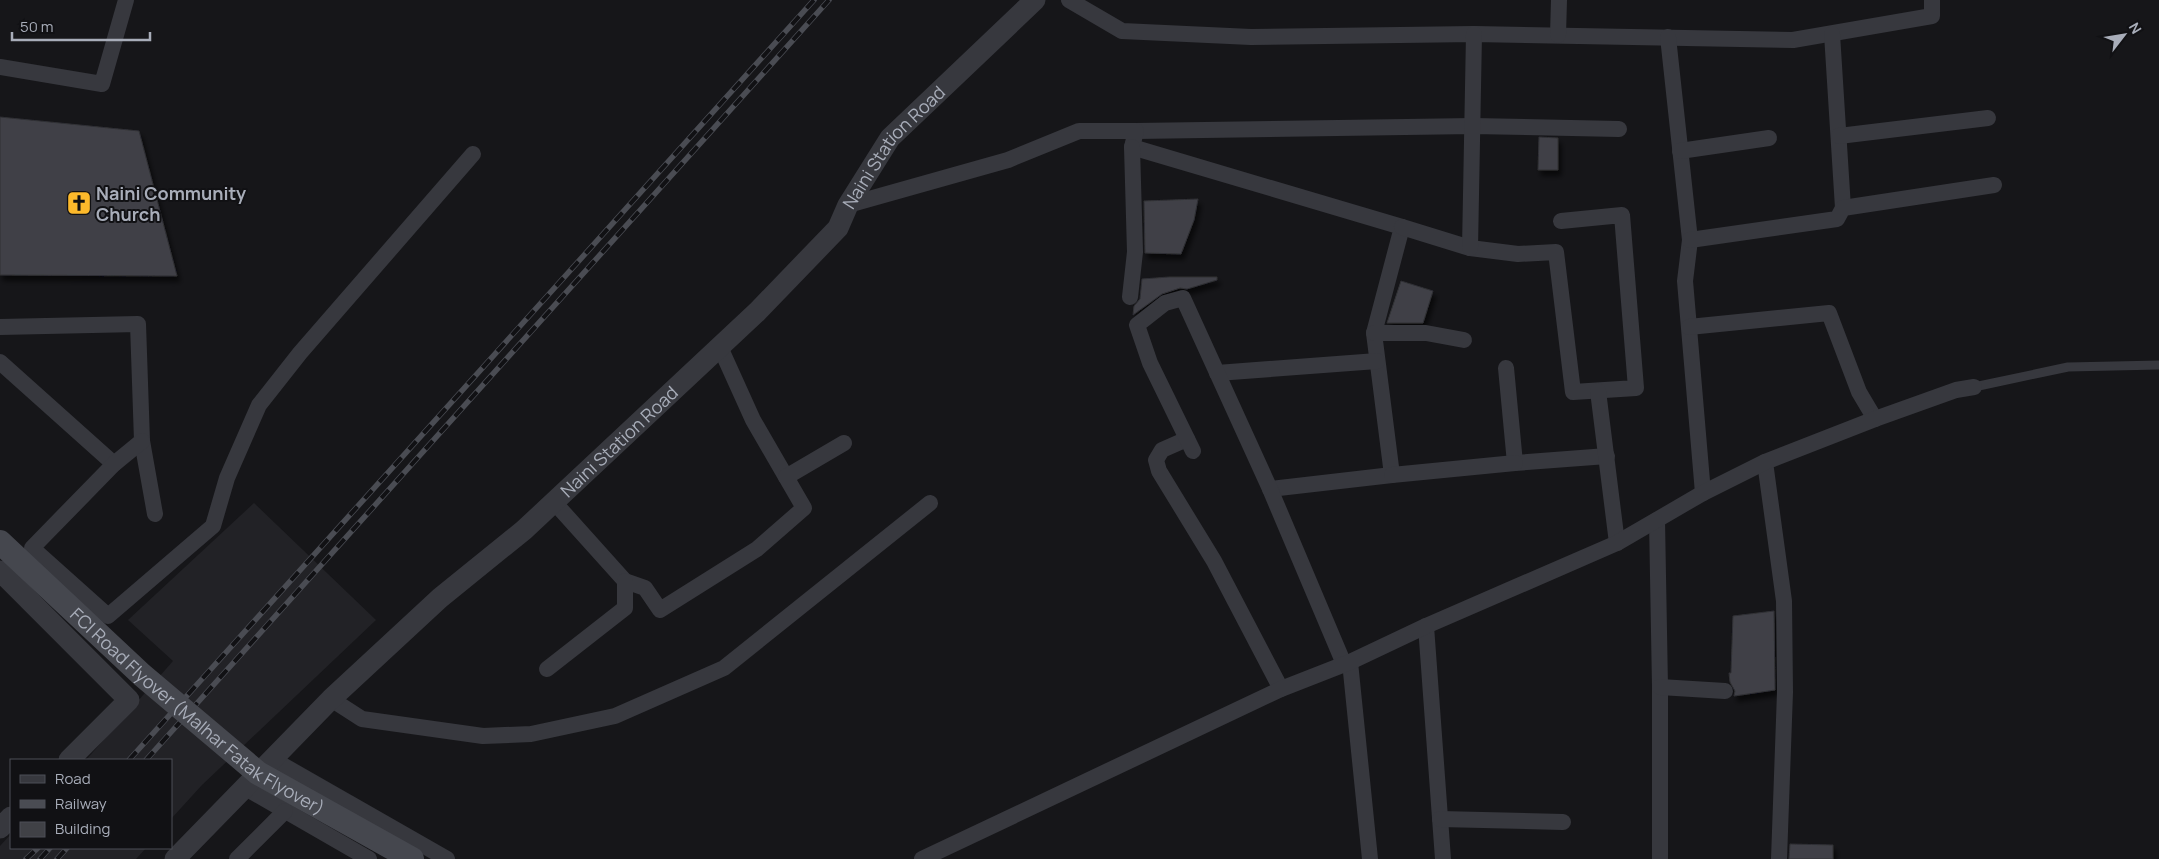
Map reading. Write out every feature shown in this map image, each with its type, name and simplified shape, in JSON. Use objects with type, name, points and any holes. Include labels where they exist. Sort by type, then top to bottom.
[{"type":"main road","name":"FCI Road Flyover (Malhar Fatak Flyover)","points":[[0,542],[142,675],[258,773],[412,859]]},
{"type":"street","points":[[0,67],[102,84],[126,0]]},
{"type":"street","name":"Naini Station Road","points":[[175,859],[331,699],[440,598],[524,530],[757,312],[838,228],[848,205],[890,138],[1035,0]]},
{"type":"street","points":[[1069,0],[1122,31],[1250,37],[1474,34],[1793,40],[1932,16],[1932,0]]},
{"type":"street","points":[[1558,35],[1559,0]]},
{"type":"street","points":[[1470,248],[1474,34]]},
{"type":"street","points":[[1690,240],[1837,219],[1843,208],[1832,34]]},
{"type":"street","points":[[1668,37],[1690,240],[1685,281],[1703,494]]},
{"type":"street","points":[[1838,136],[1988,118]]},
{"type":"street","points":[[848,205],[1008,160],[1079,131],[1473,126],[1619,129]]},
{"type":"street","points":[[1130,297],[1135,252],[1132,147],[1136,131]]},
{"type":"street","points":[[1680,150],[1769,138]]},
{"type":"street","points":[[1132,147],[1470,248],[1518,254],[1556,252],[1573,392],[1636,388],[1622,215],[1561,220]]},
{"type":"street","points":[[142,441],[114,464],[32,548],[108,616],[213,526],[227,478],[259,405],[300,352],[473,154]]},
{"type":"street","points":[[1843,208],[1994,184]]},
{"type":"street","points":[[1392,475],[1374,332],[1402,227]]},
{"type":"street","points":[[1281,689],[1214,561],[1159,472],[1156,460],[1162,450],[1190,445],[1150,362],[1137,325],[1164,304],[1183,298],[1347,663],[1370,859]]},
{"type":"street","points":[[1689,327],[1829,312],[1859,392],[1875,419]]},
{"type":"street","points":[[0,327],[138,324],[142,441],[155,514]]},
{"type":"street","points":[[1374,332],[1426,333],[1464,340]]},
{"type":"street","points":[[554,502],[624,581],[645,588],[660,610],[757,549],[804,508],[753,420],[720,348]]},
{"type":"street","points":[[1217,373],[1377,360]]},
{"type":"street","points":[[0,362],[114,464]]},
{"type":"street","points":[[1506,368],[1515,463]]},
{"type":"street","points":[[922,859],[1281,689],[1347,663],[1426,626],[1617,543],[1764,462],[1875,419],[1956,390],[1974,386]]},
{"type":"street","points":[[1598,391],[1617,543]]},
{"type":"street","points":[[786,477],[844,444]]},
{"type":"street","points":[[1270,490],[1392,475],[1607,456]]},
{"type":"street","points":[[1764,462],[1784,609],[1786,692],[1779,859]]},
{"type":"street","points":[[331,699],[362,719],[483,736],[531,734],[615,716],[724,668],[930,503]]},
{"type":"street","points":[[1657,520],[1660,687],[1660,859]]},
{"type":"street","points":[[0,571],[130,700],[70,759]]},
{"type":"street","points":[[547,669],[625,608],[624,581]]},
{"type":"street","points":[[1426,626],[1443,859]]},
{"type":"street","points":[[1660,687],[1725,691]]},
{"type":"street","points":[[272,759],[447,859]]},
{"type":"street","points":[[244,787],[369,859]]},
{"type":"street","points":[[237,859],[284,811]]},
{"type":"street","points":[[0,828],[10,818]]},
{"type":"street","points":[[1440,820],[1563,822]]},
{"type":"lane","points":[[1974,386],[2068,367],[2159,366]]},
{"type":"shaded area","points":[[254,503],[376,620],[202,785],[172,818],[172,759],[87,759],[173,661],[128,620]]},
{"type":"shaded area","points":[[10,835],[10,849],[145,849],[136,859],[0,859],[0,846]]},
{"type":"building","name":"Naini Community Church","points":[[0,117],[139,131],[177,276],[0,275]]},
{"type":"building","points":[[1539,137],[1558,138],[1558,170],[1538,170]]},
{"type":"building","points":[[1198,199],[1194,220],[1181,254],[1145,253],[1144,201]]},
{"type":"building","points":[[1217,277],[1217,280],[1162,294],[1133,315],[1134,306],[1140,299],[1142,279]]},
{"type":"building","points":[[1401,281],[1433,291],[1423,323],[1387,323]]},
{"type":"building","points":[[1774,611],[1775,690],[1734,696],[1735,691],[1730,682],[1729,673],[1731,673],[1733,616]]},
{"type":"building","points":[[1790,844],[1833,845],[1833,859],[1789,859]]},
{"type":"railway","points":[[130,759],[814,0]]},
{"type":"railway","points":[[147,759],[829,0]]},
{"type":"railway","points":[[26,859],[37,849]]},
{"type":"railway","points":[[40,859],[49,849]]},
{"type":"railway","points":[[57,859],[66,849]]},
{"type":"place","name":"Naini Community Church","points":[[79,203]]}]
